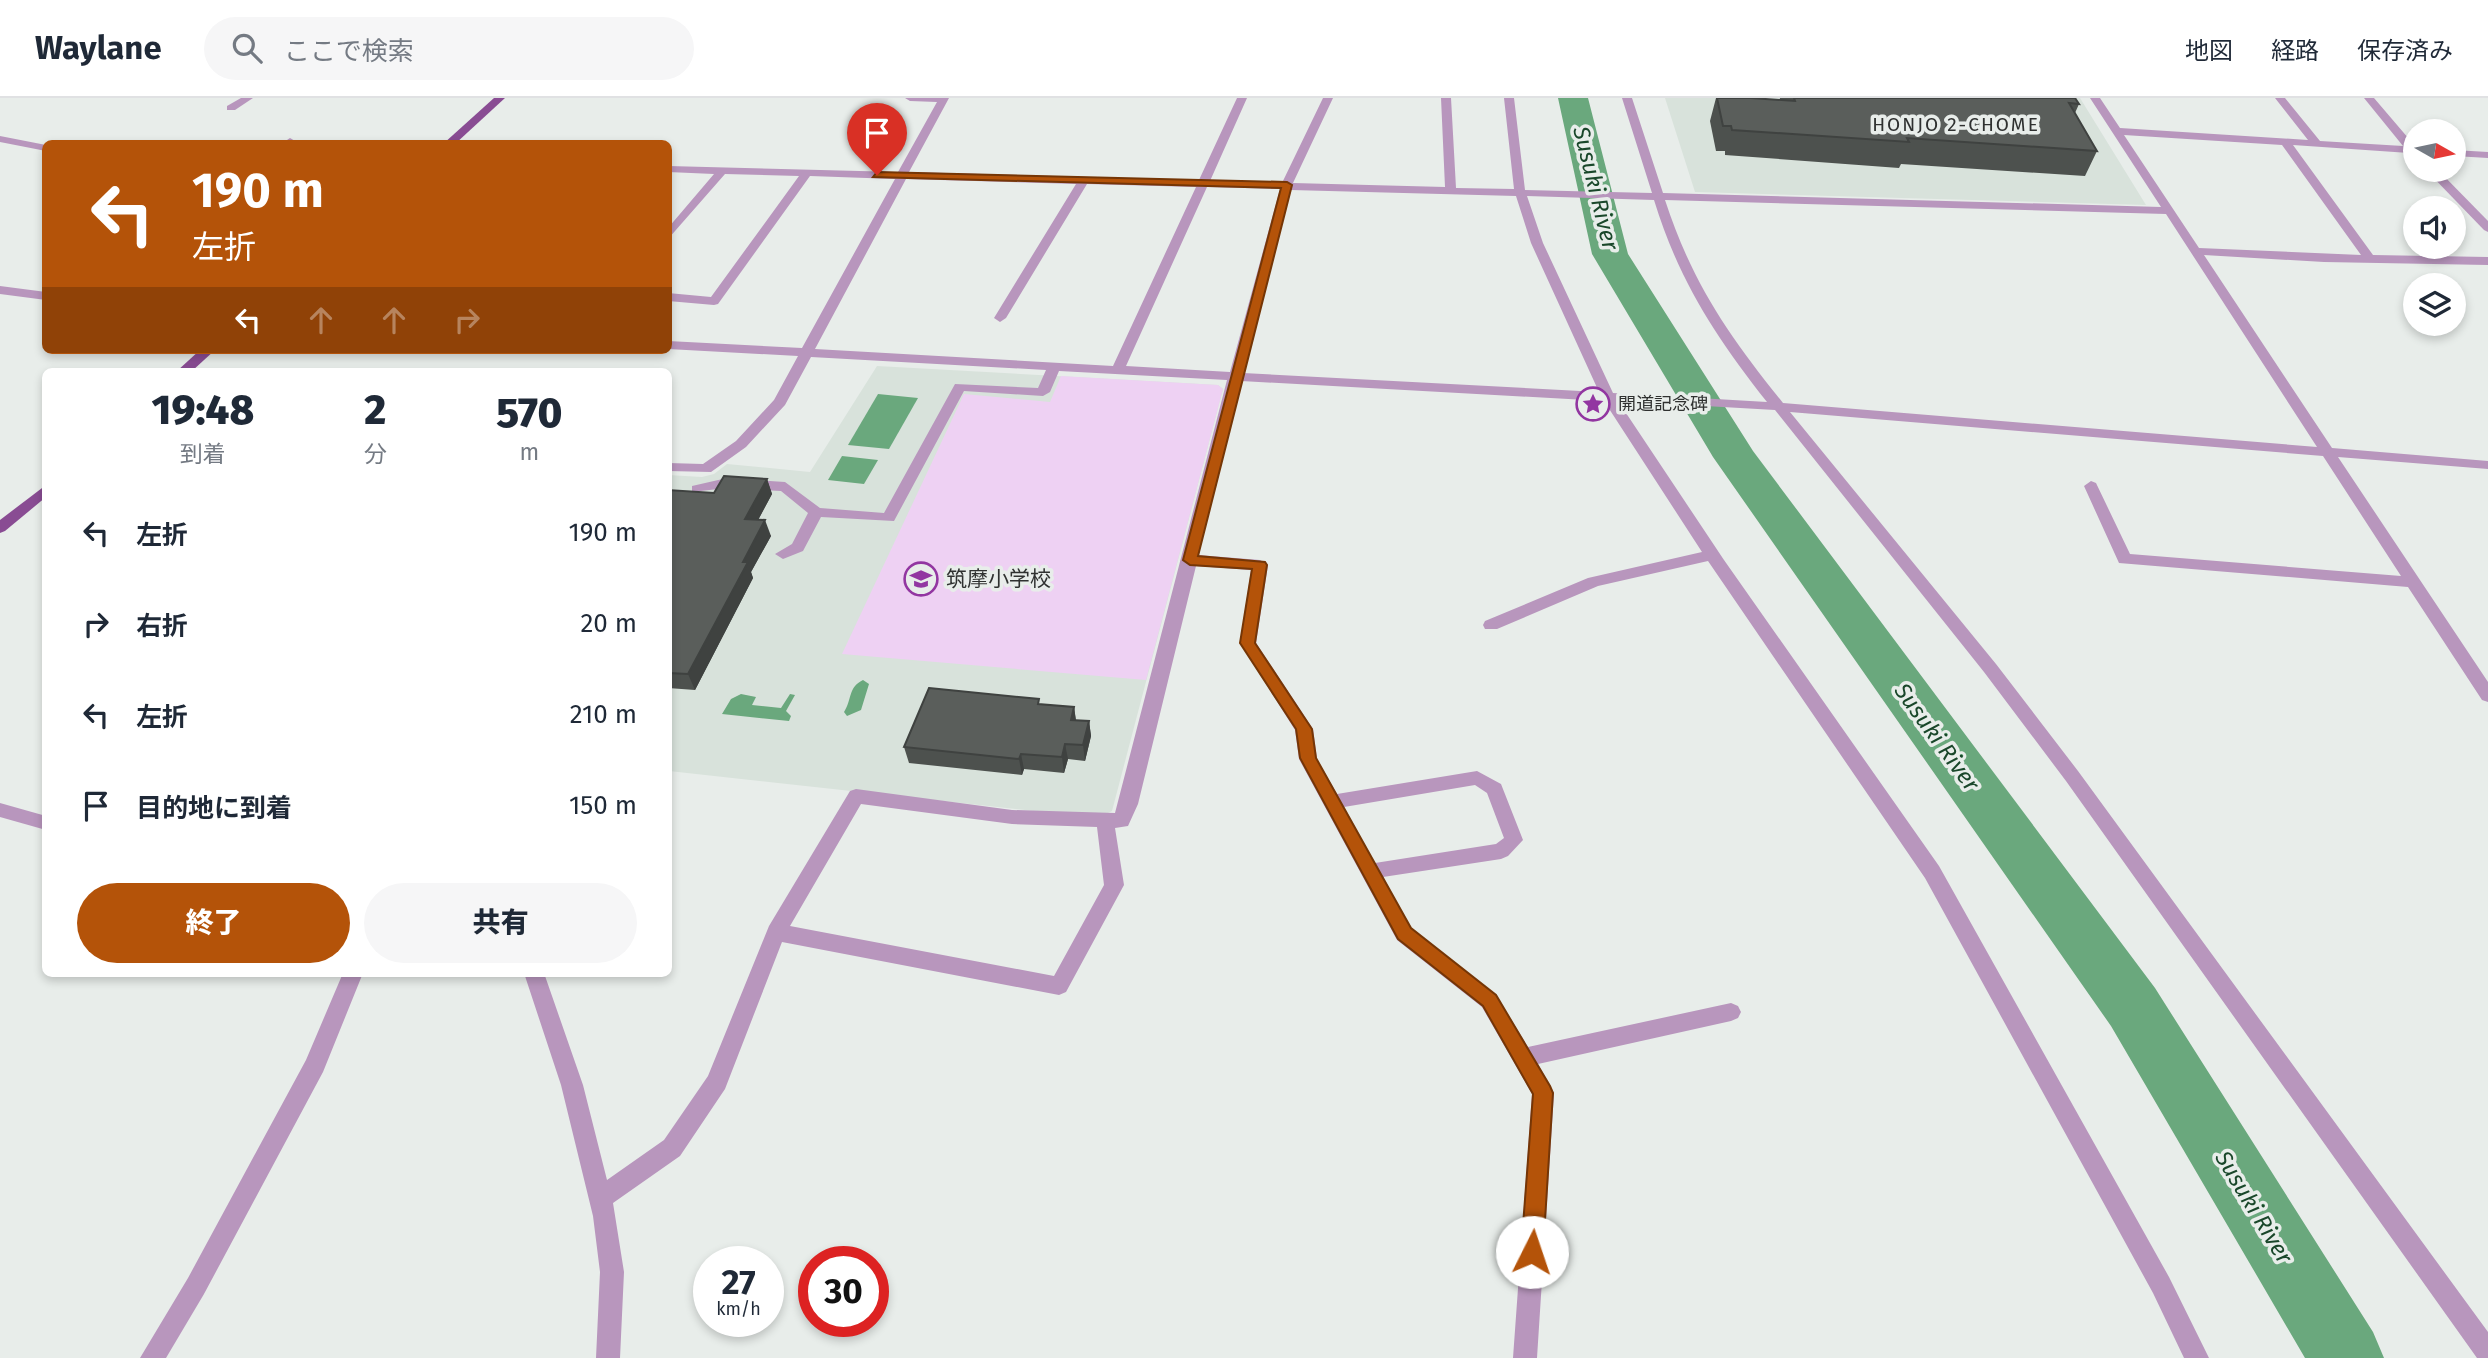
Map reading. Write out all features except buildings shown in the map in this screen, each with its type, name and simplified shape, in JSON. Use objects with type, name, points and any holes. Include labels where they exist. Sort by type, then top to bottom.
[{"type":"main road","points":[[453,140],[500,98]]},
{"type":"main road","points":[[187,368],[203,354]]},
{"type":"main road","points":[[0,528],[42,492]]},
{"type":"street","points":[[231,108],[248,98]]},
{"type":"street","points":[[672,467],[706,469],[741,444],[780,402],[943,99],[910,98]]},
{"type":"street","points":[[1118,370],[1242,98]]},
{"type":"street","points":[[600,1199],[672,1148],[717,1082],[776,932],[856,796],[1012,817],[1121,821],[1129,804],[1235,376],[1287,185],[1328,98]]},
{"type":"street","points":[[1446,98],[1451,190]]},
{"type":"street","points":[[1509,98],[1537,243],[1615,397],[1713,555],[1931,872],[2161,1285],[2197,1358]]},
{"type":"street","points":[[1627,98],[1651,196],[1701,301],[1767,406],[1990,668],[2072,776],[2488,1353]]},
{"type":"street","points":[[2095,98],[2488,696]]},
{"type":"street","points":[[2280,98],[2317,144]]},
{"type":"street","points":[[2369,98],[2403,138]]},
{"type":"street","points":[[2116,131],[2403,150]]},
{"type":"street","points":[[0,139],[42,147]]},
{"type":"street","points":[[2286,142],[2370,259]]},
{"type":"street","points":[[2466,154],[2488,155]]},
{"type":"street","points":[[672,169],[2169,211]]},
{"type":"street","points":[[672,231],[722,171]]},
{"type":"street","points":[[672,297],[714,301],[807,173]]},
{"type":"street","points":[[1000,318],[1084,180]]},
{"type":"street","points":[[2444,182],[2486,224]]},
{"type":"street","points":[[2195,251],[2488,261]]},
{"type":"street","points":[[0,290],[42,295]]},
{"type":"street","points":[[672,345],[1767,406],[2488,465]]},
{"type":"street","points":[[698,489],[727,483],[785,487],[816,512],[889,518],[960,387],[1043,392],[1054,367]]},
{"type":"street","points":[[2091,486],[2124,559],[2411,582]]},
{"type":"street","points":[[783,554],[798,547],[816,512]]},
{"type":"street","points":[[1491,625],[1594,582],[1713,555]]},
{"type":"street","points":[[1190,560],[1260,565],[1248,643],[1304,729],[1308,758],[1404,934],[1489,1001],[1543,1093],[1525,1358]]},
{"type":"street","points":[[1332,802],[1477,778],[1495,789],[1514,840],[1500,850],[1370,871]]},
{"type":"street","points":[[0,810],[42,822]]},
{"type":"street","points":[[776,932],[1059,986],[1114,885],[1105,820]]},
{"type":"street","points":[[152,1358],[196,1286],[316,1065],[351,977]]},
{"type":"street","points":[[535,977],[572,1085],[600,1199],[612,1272],[608,1358]]},
{"type":"street","points":[[1522,1058],[1731,1012]]},
{"type":"shaded area","points":[[1665,98],[1720,98],[1766,116],[1761,98],[2080,98],[2146,205],[1695,192]]},
{"type":"shaded area","name":"筑摩小学校","points":[[877,366],[1218,385],[1223,389],[1112,811],[1098,818],[672,771],[672,475],[702,477],[714,474],[727,464],[810,472]]},
{"type":"shaded area","points":[[1061,376],[1218,385],[1223,389],[1146,680],[842,654],[964,394],[1050,402]]},
{"type":"shaded area","points":[[878,394],[918,398],[889,449],[848,445]]},
{"type":"shaded area","points":[[842,456],[878,460],[864,484],[828,480]]},
{"type":"shaded area","points":[[863,680],[869,684],[861,710],[847,716],[844,712],[853,690]]},
{"type":"shaded area","points":[[741,694],[756,697],[752,705],[781,708],[790,694],[795,695],[786,711],[791,716],[789,721],[722,714],[731,699]]},
{"type":"waterway","name":"Susuki River","points":[[1573,98],[1610,254],[1735,457],[2133,1007],[2347,1358]]},
{"type":"place","name":"開道記念碑","points":[[1593,404]]},
{"type":"place","name":"筑摩小学校","points":[[921,579]]},
{"type":"district","name":"HONJO 2-CHOME","points":[[1956,124]]},
{"type":"route","points":[[877,175],[1287,185],[1233,384],[1190,560],[1260,565],[1248,643],[1304,729],[1308,758],[1404,934],[1489,1001],[1543,1093],[1532,1252]]}]
